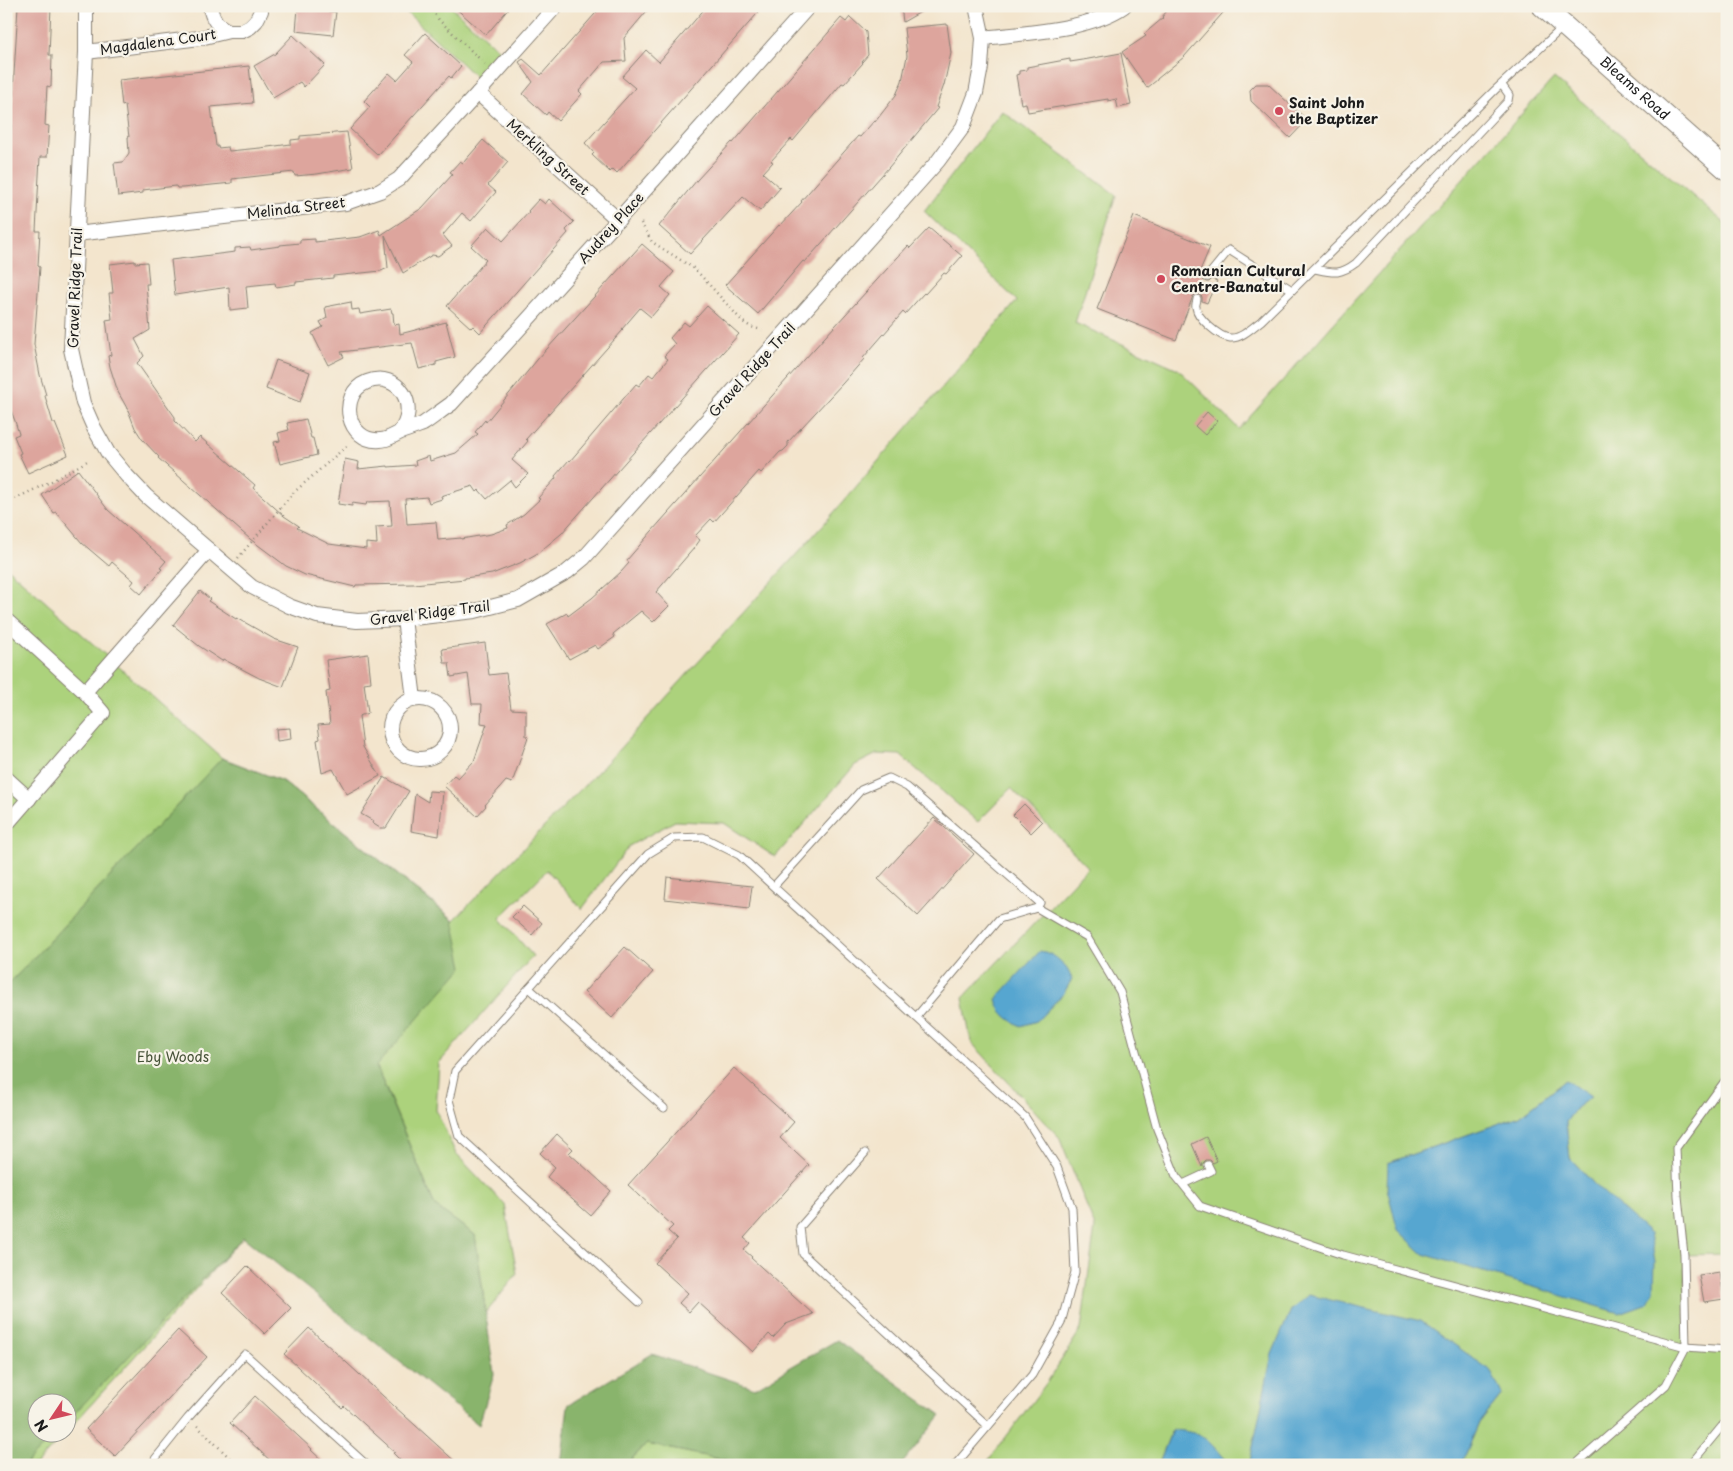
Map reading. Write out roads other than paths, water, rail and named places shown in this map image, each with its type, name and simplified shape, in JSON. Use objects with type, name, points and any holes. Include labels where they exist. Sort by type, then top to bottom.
[{"type":"main road","name":"Bleams Road","points":[[1542,6],[1727,170]]},
{"type":"street","name":"Gravel Ridge Trail","points":[[86,6],[86,52],[71,348],[83,403],[108,453],[127,476],[146,496],[252,587],[289,606],[317,616],[356,621],[404,619],[475,611],[518,600],[567,572],[584,558],[938,161],[963,127],[976,93],[981,67],[983,38],[976,6]]},
{"type":"street","name":"Magdalena Court","points":[[210,6],[212,16],[217,24],[229,31]]},
{"type":"street","name":"Magdalena Court","points":[[86,52],[200,38],[229,31],[242,31],[256,21],[260,6]]},
{"type":"street","name":"Melinda Street","points":[[76,234],[346,204],[380,191],[399,179],[556,6]]},
{"type":"street","name":"Audrey Place","points":[[399,433],[405,425],[408,405],[404,394],[397,386],[387,381],[375,380],[365,383],[354,392],[350,401],[349,417],[353,427],[363,436],[380,440],[390,438],[422,424],[451,404],[809,6]]},
{"type":"street","points":[[983,38],[1090,22],[1114,13],[1124,6]]},
{"type":"street","name":"Merkling Street","points":[[478,94],[618,220]]},
{"type":"street","points":[[85,692],[209,550]]},
{"type":"street","points":[[404,619],[414,699]]},
{"type":"street","points":[[6,620],[85,692],[103,713],[6,825]]},
{"type":"street","points":[[414,699],[424,699],[441,706],[449,720],[449,736],[446,744],[431,757],[421,759],[402,752],[394,744],[391,734],[394,714],[404,703],[414,699]]},
{"type":"street","points":[[6,778],[29,799]]},
{"type":"lane","points":[[1197,299],[1196,307],[1202,320],[1220,335],[1231,338],[1242,334],[1261,321],[1564,26]]},
{"type":"lane","points":[[1315,269],[1334,273],[1345,271],[1356,263],[1508,101],[1509,95],[1502,85]]},
{"type":"lane","points":[[1207,277],[1229,250],[1292,290]]},
{"type":"lane","points":[[774,886],[861,790],[889,778],[907,787],[1040,903],[1037,908],[999,919],[916,1017]]},
{"type":"lane","points":[[639,1302],[459,1136],[449,1100],[455,1072],[648,854],[674,838],[703,838],[740,855],[1025,1116],[1056,1167],[1072,1208],[1075,1272],[1061,1322],[1032,1375],[955,1465]]},
{"type":"lane","points":[[1037,908],[1087,937],[1120,992],[1157,1129],[1176,1176],[1200,1206],[1343,1255],[1686,1347],[1727,1350]]},
{"type":"lane","points":[[529,988],[664,1108]]},
{"type":"lane","points":[[1575,1465],[1666,1385],[1686,1347],[1684,1255],[1678,1196],[1676,1148],[1727,1078]]},
{"type":"lane","points":[[865,1153],[800,1228],[803,1254],[988,1426]]},
{"type":"lane","points":[[1183,1184],[1211,1171],[1208,1165]]},
{"type":"lane","points":[[155,1465],[155,1460],[188,1418],[245,1354],[367,1465]]},
{"type":"lane","points":[[1690,1465],[1727,1420]]},
{"type":"water","points":[[1040,951],[1051,954],[1060,960],[1072,979],[1064,993],[1037,1021],[1021,1026],[1005,1016],[999,1008],[996,999]]},
{"type":"water","points":[[1566,1080],[1591,1097],[1576,1108],[1566,1122],[1570,1158],[1594,1184],[1650,1234],[1655,1261],[1654,1290],[1648,1303],[1620,1313],[1423,1254],[1398,1230],[1387,1189],[1388,1163],[1520,1116]]},
{"type":"water","points":[[1309,1295],[1421,1321],[1490,1370],[1502,1394],[1479,1423],[1461,1465],[1248,1465],[1272,1354],[1291,1310]]},
{"type":"water","points":[[1172,1430],[1191,1432],[1204,1438],[1226,1461],[1227,1465],[1158,1465]]},
{"type":"place","name":"Saint John the Baptizer","points":[[1279,111]]},
{"type":"place","name":"Romanian Cultural Centre-Banatul","points":[[1161,279]]},
{"type":"park label","name":"Eby Woods","points":[[173,1057]]}]
